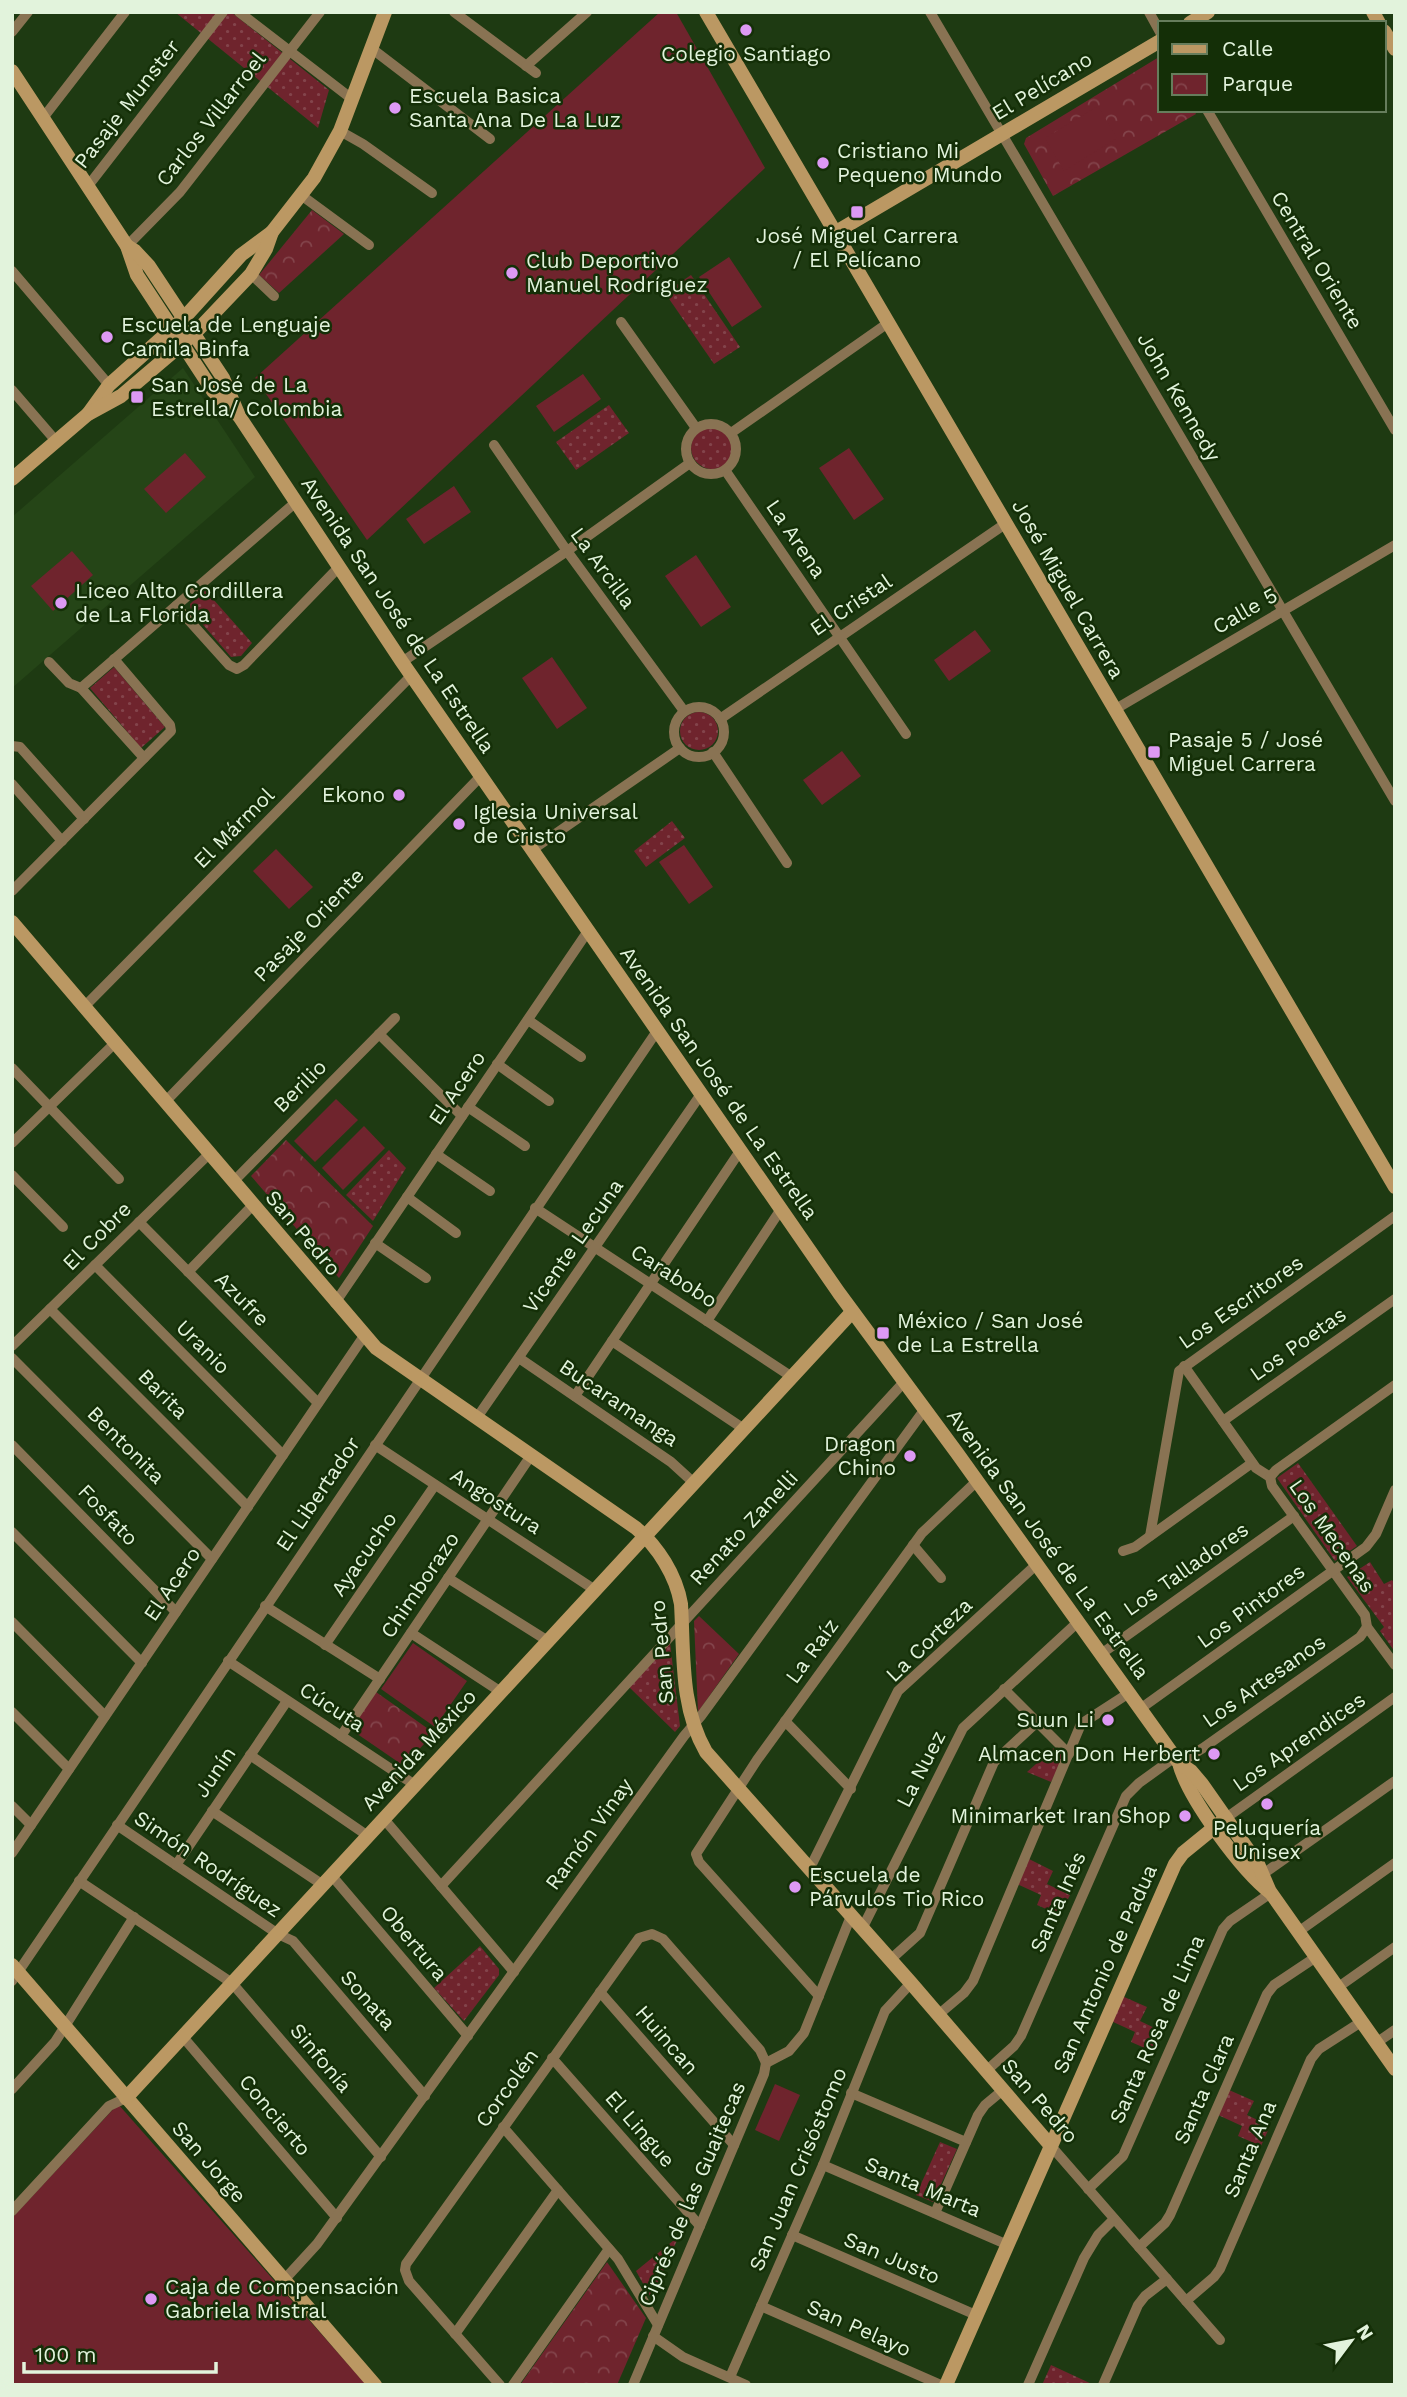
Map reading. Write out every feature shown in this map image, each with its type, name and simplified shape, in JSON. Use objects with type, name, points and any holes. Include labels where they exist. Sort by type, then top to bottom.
[{"type":"street","points":[[12,32],[28,12]]},
{"type":"street","points":[[43,118],[125,12]]},
{"type":"street","name":"Pasaje Munster","points":[[88,186],[223,12]]},
{"type":"street","points":[[239,12],[352,99]]},
{"type":"street","name":"Carlos Villarroel","points":[[127,246],[180,192],[320,12]]},
{"type":"street","points":[[88,414],[109,385],[184,318],[241,255],[272,232],[301,195],[327,157],[340,131],[385,12]]},
{"type":"street","points":[[454,12],[531,70],[584,13]]},
{"type":"street","name":"José Miguel Carrera","points":[[706,12],[1395,1187]]},
{"type":"street","name":"John Kennedy","points":[[930,12],[1395,801]]},
{"type":"street","points":[[1149,12],[1158,28]]},
{"type":"street","name":"El Pelícano","points":[[836,232],[1158,42]]},
{"type":"street","points":[[371,48],[490,139]]},
{"type":"street","name":"Avenida San José de La Estrella","points":[[12,71],[127,246],[137,275],[172,329],[213,391],[239,416]]},
{"type":"street","name":"Central Oriente","points":[[1208,112],[1395,430]]},
{"type":"street","points":[[340,131],[432,193]]},
{"type":"street","points":[[301,195],[369,245]]},
{"type":"street","points":[[12,479],[88,414],[121,396],[183,345],[251,274],[266,249],[272,232]]},
{"type":"street","name":"Avenida San José de La Estrella","points":[[127,246],[142,257],[184,318],[223,378],[239,416],[411,676],[740,1151],[852,1312],[925,1409],[1177,1760],[1186,1785],[1221,1822],[1263,1874],[1271,1893],[1395,2070]]},
{"type":"street","points":[[12,271],[109,385]]},
{"type":"street","points":[[251,274],[274,296]]},
{"type":"street","points":[[621,322],[696,428]]},
{"type":"street","points":[[732,433],[888,323]]},
{"type":"street","points":[[12,390],[56,441]]},
{"type":"street","points":[[708,423],[717,424],[732,433],[737,448],[736,456],[725,470],[720,473],[706,473],[690,463],[686,447],[688,438],[696,428],[708,423]]},
{"type":"street","name":"La Arcilla","points":[[494,445],[567,551],[684,711]]},
{"type":"street","points":[[402,662],[567,551],[690,463]]},
{"type":"street","name":"La Arena","points":[[725,470],[906,734]]},
{"type":"street","points":[[81,688],[296,502]]},
{"type":"street","name":"El Cristal","points":[[720,719],[1005,524]]},
{"type":"street","name":"Calle 5","points":[[1114,710],[1395,545]]},
{"type":"street","points":[[176,606],[229,665],[237,669],[244,665],[339,567]]},
{"type":"street","points":[[12,891],[170,732],[171,727],[114,659]]},
{"type":"street","points":[[49,662],[69,683],[81,688],[144,758]]},
{"type":"street","name":"El Mármol","points":[[84,1007],[411,676]]},
{"type":"street","points":[[707,708],[720,719],[723,734],[721,742],[713,752],[694,756],[680,748],[676,740],[675,724],[684,711],[707,708]]},
{"type":"street","points":[[14,745],[84,819]]},
{"type":"street","points":[[532,850],[680,748]]},
{"type":"street","points":[[713,752],[787,863]]},
{"type":"street","name":"Pasaje Oriente","points":[[165,1102],[481,776]]},
{"type":"street","points":[[12,784],[62,841]]},
{"type":"street","name":"San Pedro","points":[[12,922],[364,1336],[389,1359],[645,1536],[675,1581],[680,1597],[687,1702],[692,1726],[706,1752],[911,1983],[1220,2340]]},
{"type":"street","name":"El Acero","points":[[335,1303],[588,931]]},
{"type":"street","name":"Berilio","points":[[233,1182],[395,1018]]},
{"type":"street","points":[[528,1020],[581,1057]]},
{"type":"street","name":"El Libertador","points":[[14,1973],[657,1031]]},
{"type":"street","points":[[379,1034],[465,1111],[525,1146]]},
{"type":"street","points":[[12,1143],[115,1043]]},
{"type":"street","points":[[497,1064],[549,1101]]},
{"type":"street","points":[[12,1068],[119,1179]]},
{"type":"street","name":"Vicente Lecuna","points":[[476,1419],[701,1094]]},
{"type":"street","points":[[575,1396],[740,1151]]},
{"type":"street","name":"El Cobre","points":[[12,1346],[209,1154]]},
{"type":"street","points":[[436,1154],[490,1191]]},
{"type":"street","points":[[12,1175],[63,1227]]},
{"type":"street","points":[[407,1197],[456,1233]]},
{"type":"street","points":[[188,1272],[253,1205]]},
{"type":"street","name":"Carabobo","points":[[535,1208],[792,1377]]},
{"type":"street","points":[[707,1321],[781,1209]]},
{"type":"street","name":"Los Escritores","points":[[1150,1536],[1177,1375],[1184,1366],[1395,1216]]},
{"type":"street","name":"Azufre","points":[[139,1222],[318,1403]]},
{"type":"street","points":[[375,1243],[426,1278]]},
{"type":"street","name":"Uranio","points":[[95,1265],[283,1455]]},
{"type":"street","name":"Los Poetas","points":[[1223,1421],[1395,1299]]},
{"type":"street","name":"Barita","points":[[50,1309],[248,1507]]},
{"type":"street","name":"Avenida México","points":[[12,2211],[109,2106],[126,2098],[183,2037],[852,1312]]},
{"type":"street","name":"El Acero","points":[[12,1853],[364,1336]]},
{"type":"street","points":[[612,1341],[744,1429]]},
{"type":"street","name":"Bucaramanga","points":[[519,1358],[681,1469],[694,1483]]},
{"type":"street","name":"Bentonita","points":[[12,1359],[212,1559]]},
{"type":"street","name":"Los Mecenas","points":[[1184,1366],[1252,1464],[1270,1477],[1272,1486],[1365,1615],[1367,1627],[1395,1665]]},
{"type":"street","name":"Renato Zanelli","points":[[441,1886],[904,1382]]},
{"type":"street","points":[[1270,1477],[1395,1385]]},
{"type":"street","name":"Ramón Vinay","points":[[284,2280],[308,2257],[337,2218],[692,1726],[925,1409]]},
{"type":"street","name":"Fosfato","points":[[12,1445],[176,1612]]},
{"type":"street","name":"Angostura","points":[[375,1445],[595,1590]]},
{"type":"street","name":"Chimborazo","points":[[341,1736],[530,1457]]},
{"type":"street","points":[[1123,1551],[1131,1549],[1252,1464]]},
{"type":"street","name":"La Raíz","points":[[819,1996],[696,1857],[698,1850],[785,1721],[922,1533],[977,1481]]},
{"type":"street","name":"Ayacucho","points":[[325,1645],[435,1485]]},
{"type":"street","name":"Los Pintores","points":[[1140,1709],[1371,1543],[1395,1490]]},
{"type":"street","name":"Los Talladores","points":[[1101,1654],[1294,1516]]},
{"type":"street","points":[[12,1532],[142,1663]]},
{"type":"street","points":[[913,1545],[941,1578]]},
{"type":"street","name":"La Corteza","points":[[809,1870],[898,1691],[1037,1564]]},
{"type":"street","points":[[448,1578],[548,1641]]},
{"type":"street","points":[[265,1606],[380,1679]]},
{"type":"street","points":[[12,1622],[106,1716]]},
{"type":"street","name":"La Nuez","points":[[862,1929],[963,1728],[1078,1622]]},
{"type":"street","name":"Los Artesanos","points":[[1177,1760],[1360,1637],[1367,1627]]},
{"type":"street","points":[[411,1633],[501,1692]]},
{"type":"street","name":"Cúcuta","points":[[228,1661],[415,1785]]},
{"type":"street","points":[[1004,1689],[1069,1754]]},
{"type":"street","points":[[938,2015],[973,1982],[1081,1724],[1129,1693]]},
{"type":"street","name":"Los Aprendices","points":[[1221,1822],[1395,1698]]},
{"type":"street","name":"Junín","points":[[176,1864],[287,1700]]},
{"type":"street","points":[[12,1712],[69,1769]]},
{"type":"street","points":[[785,1721],[851,1789]]},
{"type":"street","points":[[890,1960],[920,1933],[994,1762],[1037,1722]]},
{"type":"street","points":[[250,1755],[368,1836]]},
{"type":"street","name":"Santa Inés","points":[[986,2071],[1014,2046],[1021,2036],[1126,1796],[1139,1783],[1177,1760]]},
{"type":"street","points":[[1263,1874],[1395,1781]]},
{"type":"street","points":[[12,1806],[31,1825]]},
{"type":"street","name":"Obertura","points":[[212,1811],[327,1880],[468,2036]]},
{"type":"street","points":[[384,1819],[514,1972]]},
{"type":"street","name":"Avenida San José de La Estrella","points":[[1221,1822],[1250,1875],[1271,1893]]},
{"type":"street","name":"San Antonio de Padua","points":[[943,2385],[1008,2245],[1175,1864],[1183,1853],[1221,1822]]},
{"type":"street","name":"Simón Rodríguez","points":[[117,1825],[278,1934]]},
{"type":"street","points":[[1298,1932],[1395,1863]]},
{"type":"street","name":"Sinfonía","points":[[79,1881],[232,1983],[381,2157]]},
{"type":"street","name":"Santa Rosa de Lima","points":[[1088,2189],[1123,2156],[1223,1929],[1230,1921],[1271,1893]]},
{"type":"street","points":[[819,1996],[851,1916]]},
{"type":"street","points":[[12,2089],[55,2042],[134,1917]]},
{"type":"street","name":"Sonata","points":[[278,1934],[292,1941],[425,2096]]},
{"type":"street","name":"Corcolén","points":[[455,2334],[408,2281],[405,2270],[409,2259],[639,1938],[648,1934],[663,1939],[760,2050],[766,2063]]},
{"type":"street","points":[[1337,1988],[1395,1947]]},
{"type":"street","name":"Santa Clara","points":[[1139,2247],[1165,2223],[1170,2214],[1267,1994],[1274,1985],[1316,1957]]},
{"type":"street","name":"San Jorge","points":[[14,1973],[65,2027],[375,2385]]},
{"type":"street","name":"San Juan Crisóstomo","points":[[730,2378],[823,2165],[885,2011],[911,1983]]},
{"type":"street","name":"Huincan","points":[[600,1992],[734,2145]]},
{"type":"street","name":"Ciprés de las Guaitecas","points":[[633,2385],[764,2074],[766,2063],[789,2051],[804,2033],[819,1996]]},
{"type":"street","name":"Santa Ana","points":[[1186,2301],[1220,2269],[1311,2059],[1319,2049],[1361,2022]]},
{"type":"street","points":[[1376,2043],[1395,2031]]},
{"type":"street","name":"Concierto","points":[[183,2037],[337,2218]]},
{"type":"street","name":"El Lingue","points":[[552,2058],[700,2226]]},
{"type":"street","points":[[934,2213],[981,2109],[1003,2090]]},
{"type":"street","points":[[851,2093],[966,2142]]},
{"type":"street","points":[[503,2127],[609,2249],[633,2280],[658,2325]]},
{"type":"street","name":"Santa Marta","points":[[823,2165],[1008,2245]]},
{"type":"street","points":[[499,2385],[455,2334],[558,2190]]},
{"type":"street","points":[[1028,2385],[1084,2258],[1098,2235],[1114,2219]]},
{"type":"street","name":"San Justo","points":[[792,2235],[976,2315]]},
{"type":"street","points":[[513,2385],[609,2249]]},
{"type":"street","points":[[1103,2385],[1138,2305],[1167,2279]]},
{"type":"street","name":"San Pelayo","points":[[761,2306],[943,2385]]},
{"type":"street","points":[[653,2336],[684,2357],[746,2385]]},
{"type":"shaded area","name":"Liceo Alto Cordillera de La Florida","points":[[183,368],[255,477],[12,688],[12,517]]},
{"type":"green space","points":[[175,12],[231,12],[329,90],[318,128]]},
{"type":"green space","name":"Club Deportivo Manuel Rodríguez","points":[[660,12],[676,12],[765,168],[367,540],[255,378]]},
{"type":"green space","points":[[1158,58],[1158,112],[1196,114],[1053,196],[1024,144],[1026,138]]},
{"type":"green space","points":[[1098,106],[1117,138],[1064,171],[1045,138]]},
{"type":"green space","points":[[312,210],[344,234],[279,293],[259,275]]},
{"type":"green space","points":[[729,257],[762,307],[732,327],[699,277]]},
{"type":"green space","points":[[691,275],[740,347],[714,364],[665,293]]},
{"type":"green space","points":[[583,374],[601,399],[554,432],[536,406]]},
{"type":"green space","points":[[609,405],[629,433],[576,470],[556,442]]},
{"type":"green space","points":[[712,427],[727,433],[733,448],[727,463],[712,469],[697,463],[691,448],[697,433]]},
{"type":"green space","points":[[849,448],[884,499],[854,520],[819,468]]},
{"type":"green space","points":[[185,453],[206,477],[166,513],[144,489]]},
{"type":"green space","points":[[454,486],[471,512],[424,544],[406,519]]},
{"type":"green space","points":[[72,551],[93,575],[53,611],[31,586]]},
{"type":"green space","points":[[696,555],[731,607],[701,627],[665,576]]},
{"type":"green space","points":[[205,590],[252,643],[241,656],[231,657],[191,611],[190,604]]},
{"type":"green space","points":[[975,630],[991,651],[949,681],[934,660]]},
{"type":"green space","points":[[552,657],[587,708],[557,729],[522,678]]},
{"type":"green space","points":[[114,667],[165,727],[141,748],[90,688]]},
{"type":"green space","points":[[699,712],[712,718],[718,731],[712,744],[699,750],[686,744],[680,731],[686,718]]},
{"type":"green space","points":[[842,751],[861,776],[822,805],[803,780]]},
{"type":"green space","points":[[672,821],[685,838],[646,867],[634,851]]},
{"type":"green space","points":[[684,845],[713,887],[689,904],[659,862]]},
{"type":"green space","points":[[276,849],[313,887],[289,909],[253,871]]},
{"type":"green space","points":[[336,1099],[358,1120],[315,1162],[294,1141]]},
{"type":"green space","points":[[364,1126],[385,1148],[343,1190],[322,1168]]},
{"type":"green space","points":[[286,1140],[373,1226],[339,1278],[251,1176]]},
{"type":"green space","points":[[389,1150],[406,1168],[373,1221],[346,1195]]},
{"type":"green space","points":[[1298,1463],[1357,1546],[1335,1561],[1277,1478]]},
{"type":"green space","points":[[1370,1562],[1384,1584],[1392,1580],[1395,1584],[1395,1652],[1380,1631],[1384,1627],[1347,1577]]},
{"type":"green space","points":[[699,1616],[739,1654],[698,1712],[694,1621]]},
{"type":"green space","points":[[413,1643],[467,1681],[435,1727],[381,1689]]},
{"type":"green space","points":[[670,1643],[680,1726],[675,1732],[629,1687]]},
{"type":"green space","points":[[376,1692],[434,1733],[404,1766],[350,1729]]},
{"type":"green space","points":[[1054,1748],[1064,1757],[1051,1782],[1027,1772]]},
{"type":"green space","points":[[1029,1859],[1053,1871],[1047,1884],[1070,1895],[1060,1915],[1037,1905],[1041,1895],[1017,1884]]},
{"type":"green space","points":[[480,1946],[499,1969],[499,1975],[464,2021],[434,1988]]},
{"type":"green space","points":[[1122,1996],[1147,2007],[1140,2021],[1163,2032],[1154,2052],[1131,2042],[1135,2032],[1111,2021]]},
{"type":"green space","points":[[775,2084],[800,2095],[779,2141],[755,2130]]},
{"type":"green space","points":[[1229,2090],[1254,2101],[1247,2115],[1270,2126],[1261,2146],[1238,2136],[1242,2126],[1218,2115]]},
{"type":"green space","name":"Caja de Compensación Gabriela Mistral","points":[[118,2104],[366,2385],[12,2385],[12,2218]]},
{"type":"green space","points":[[940,2142],[957,2149],[933,2202],[916,2195]]},
{"type":"green space","points":[[679,2236],[651,2298],[636,2271]]},
{"type":"green space","points":[[607,2262],[646,2318],[617,2385],[520,2385]]},
{"type":"green space","points":[[1051,2365],[1094,2385],[1042,2385]]},
{"type":"place","name":"Colegio Santiago","points":[[746,30]]},
{"type":"place","name":"Escuela Basica Santa Ana De La Luz","points":[[395,108]]},
{"type":"place","name":"Cristiano Mi Pequeno Mundo","points":[[823,163]]},
{"type":"place","name":"José Miguel Carrera / El Pelícano","points":[[857,212]]},
{"type":"place","name":"Club Deportivo Manuel Rodríguez","points":[[512,273]]},
{"type":"place","name":"Escuela de Lenguaje Camila Binfa","points":[[107,337]]},
{"type":"place","name":"San José de La Estrella/ Colombia","points":[[137,397]]},
{"type":"place","name":"Liceo Alto Cordillera de La Florida","points":[[61,603]]},
{"type":"place","name":"Pasaje 5 / José Miguel Carrera","points":[[1154,752]]},
{"type":"place","name":"Ekono","points":[[399,795]]},
{"type":"place","name":"Iglesia Universal de Cristo","points":[[459,824]]},
{"type":"place","name":"México / San José de La Estrella","points":[[883,1333]]},
{"type":"place","name":"Dragon Chino","points":[[910,1456]]},
{"type":"place","name":"Suun Li","points":[[1108,1720]]},
{"type":"place","name":"Almacen Don Herbert","points":[[1214,1754]]},
{"type":"place","name":"Peluquería Unisex","points":[[1267,1804]]},
{"type":"place","name":"Minimarket Iran Shop","points":[[1185,1816]]},
{"type":"place","name":"Escuela de Párvulos Tio Rico","points":[[795,1887]]},
{"type":"place","name":"Caja de Compensación Gabriela Mistral","points":[[151,2299]]}]
